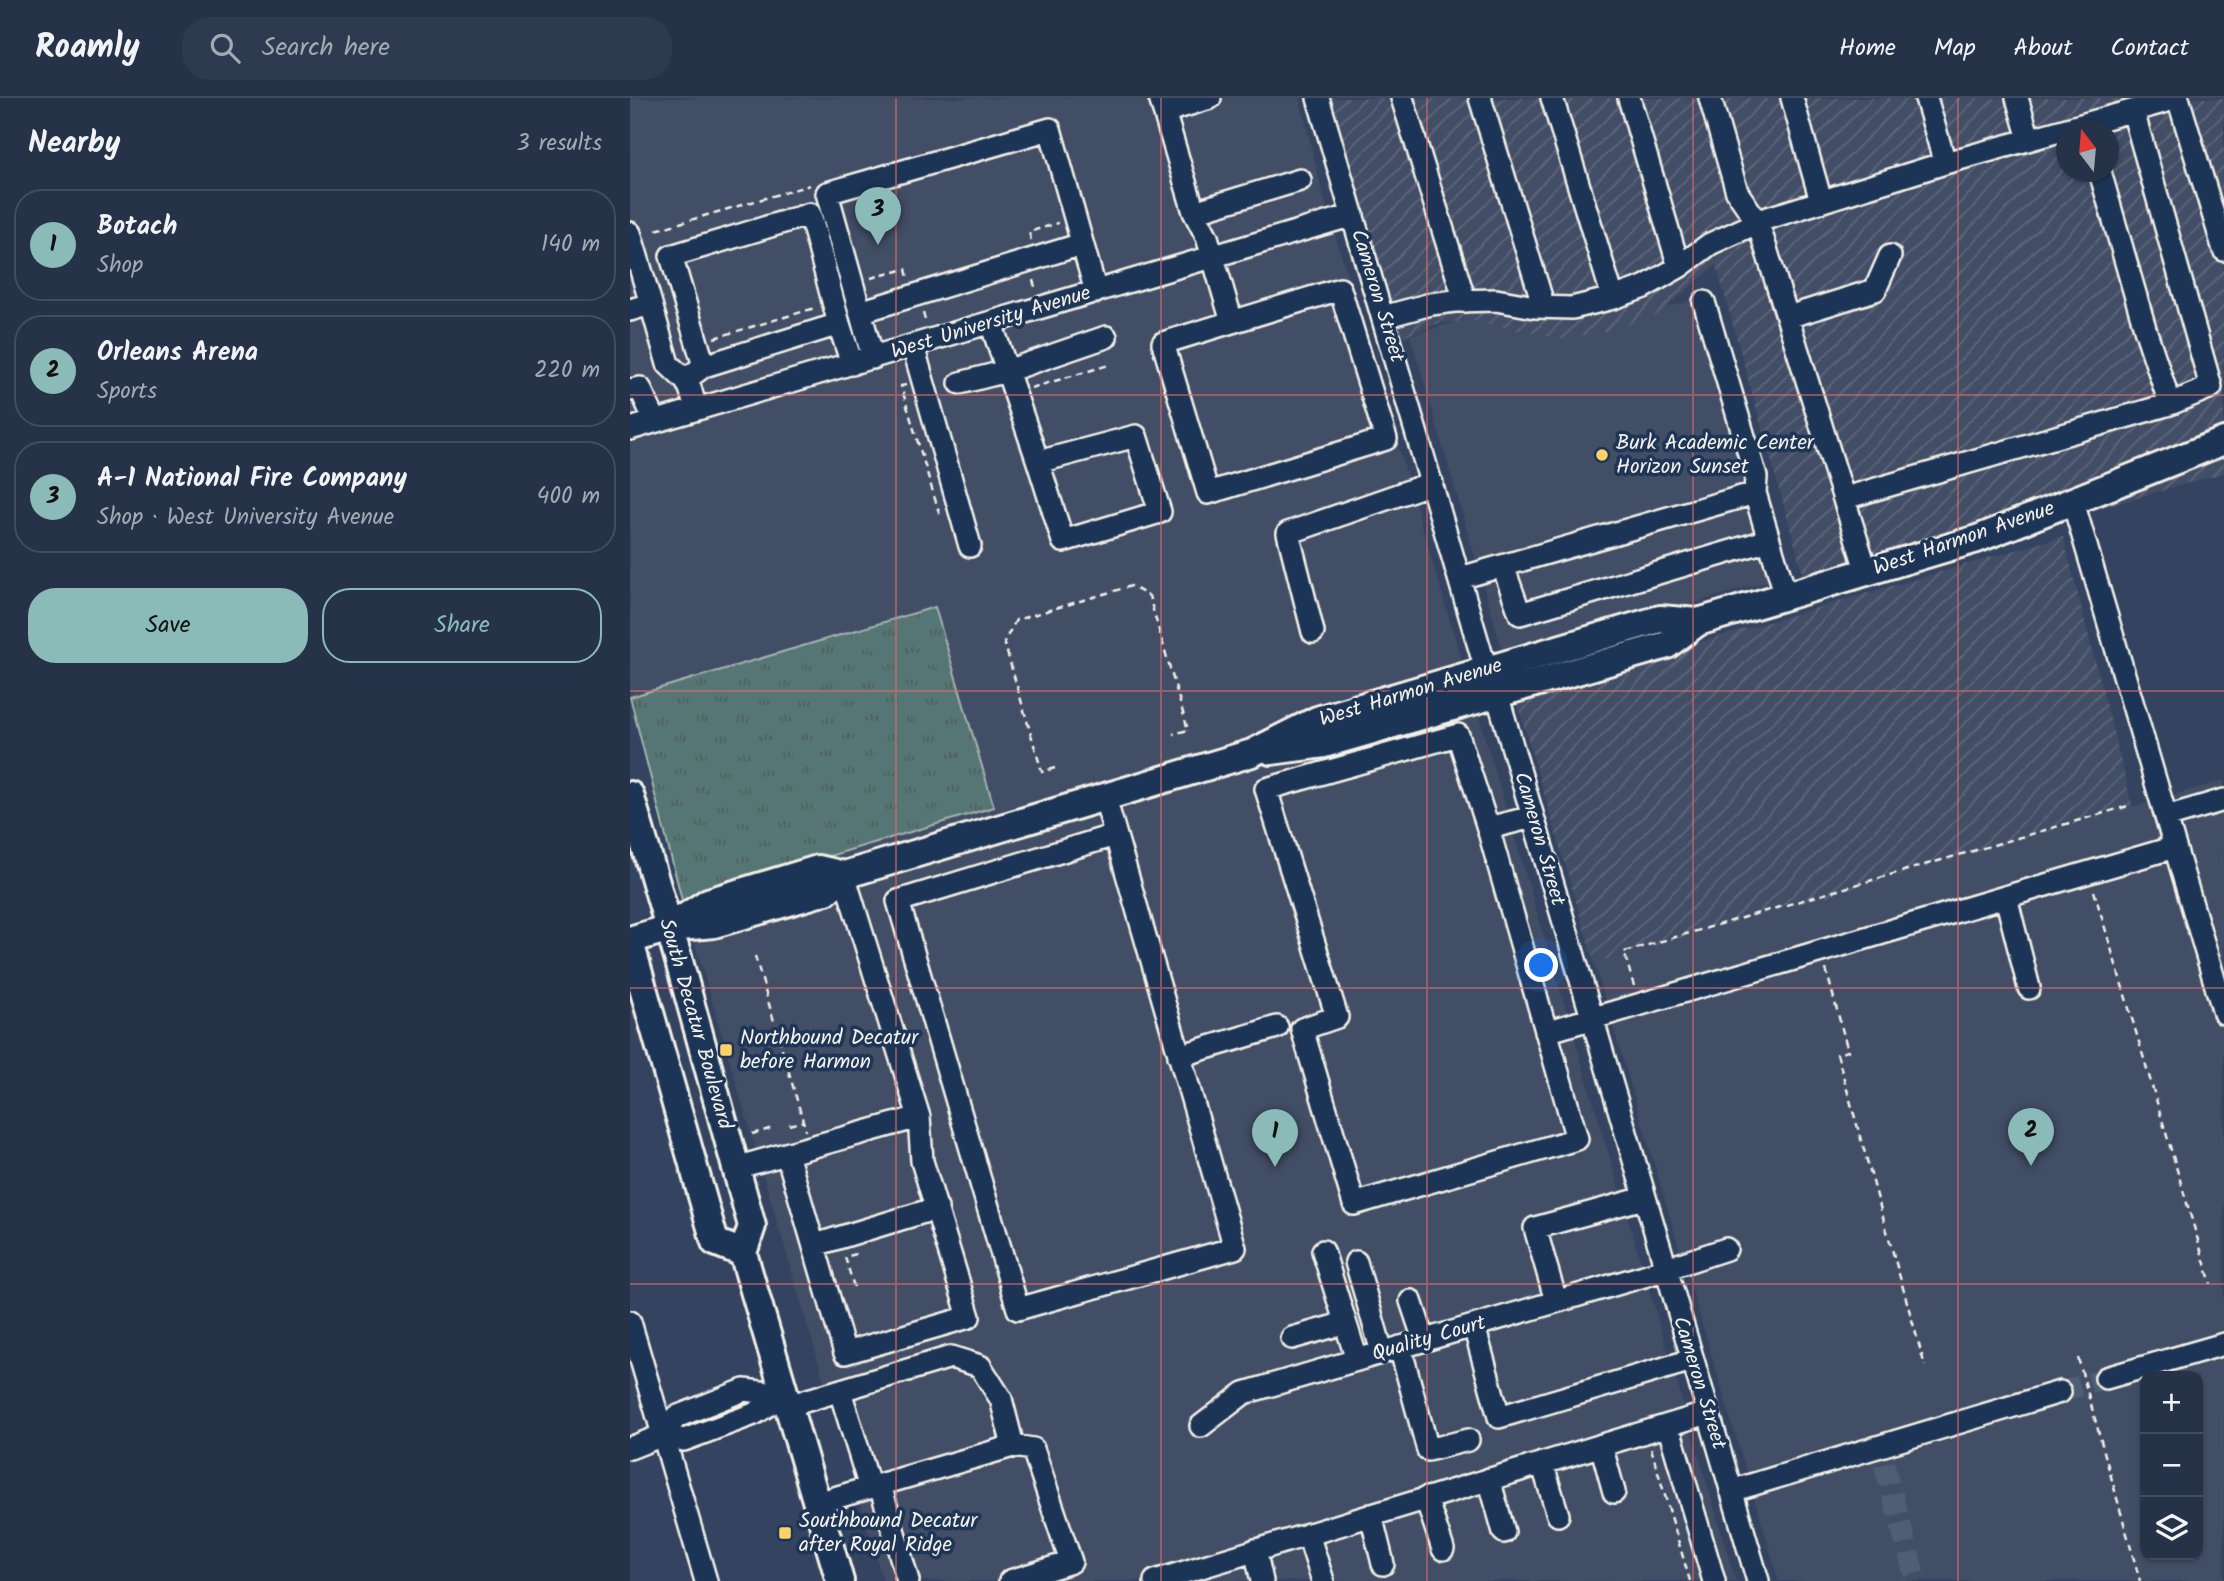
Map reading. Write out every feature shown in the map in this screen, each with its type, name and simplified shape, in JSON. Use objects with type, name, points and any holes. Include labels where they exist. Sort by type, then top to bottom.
[{"type":"main road","name":"West Harmon Avenue","points":[[630,941],[669,929],[708,902],[818,869],[844,875],[1252,753],[1324,744],[1667,645],[1698,622],[1977,539],[2224,441]]},
{"type":"main road","name":"West Harmon Avenue","points":[[1252,753],[1317,720],[1486,670],[1660,619],[1698,622]]},
{"type":"main road","name":"South Decatur Boulevard","points":[[630,795],[752,1226],[743,1253],[840,1581]]},
{"type":"main road","name":"South Decatur Boulevard","points":[[630,941],[715,1242],[743,1253]]},
{"type":"street","points":[[1210,98],[1162,105],[1194,212],[1207,237],[1232,322]]},
{"type":"street","name":"Cameron Street","points":[[1318,98],[1758,1581]]},
{"type":"street","points":[[1402,98],[1465,301]]},
{"type":"street","points":[[1480,98],[1544,307]]},
{"type":"street","points":[[1552,98],[1613,298]]},
{"type":"street","points":[[1629,98],[1679,267]]},
{"type":"street","points":[[1710,98],[1737,191],[1758,223],[1867,573]]},
{"type":"street","points":[[1792,98],[1821,201]]},
{"type":"street","points":[[1926,98],[1945,163]]},
{"type":"street","points":[[2017,98],[2029,139]]},
{"type":"street","points":[[2110,119],[2178,98],[2224,250]]},
{"type":"street","points":[[1845,498],[2170,404],[2211,387],[2133,111]]},
{"type":"street","points":[[873,358],[827,193],[1050,129],[1096,292]]},
{"type":"street","points":[[1383,317],[1431,304],[1465,301],[1496,300],[1573,308],[1613,298],[1644,287],[1679,267],[1710,244],[1758,223],[1945,163],[2056,133]]},
{"type":"street","points":[[1194,212],[1300,180]]},
{"type":"street","points":[[2102,182],[2170,404]]},
{"type":"street","points":[[704,366],[671,256],[810,214],[852,364]]},
{"type":"street","name":"West University Avenue","points":[[630,429],[1353,215]]},
{"type":"street","points":[[630,233],[640,307],[668,364],[690,388],[696,409]]},
{"type":"street","points":[[860,312],[1082,244]]},
{"type":"street","points":[[1788,317],[1875,290],[1890,256]]},
{"type":"street","points":[[1340,289],[1386,439],[1208,493],[1163,343],[1232,322],[1340,289]]},
{"type":"street","points":[[1704,302],[1756,477],[1755,493],[1786,596]]},
{"type":"street","points":[[991,323],[1063,541],[1160,512],[1136,436],[1038,462]]},
{"type":"street","points":[[685,380],[704,366],[839,324]]},
{"type":"street","points":[[960,383],[1106,337]]},
{"type":"street","points":[[912,346],[970,546]]},
{"type":"street","points":[[630,390],[640,388],[655,421]]},
{"type":"street","points":[[1313,632],[1288,533],[1432,483]]},
{"type":"street","points":[[1460,578],[1755,493]]},
{"type":"street","points":[[2073,502],[2224,1013]]},
{"type":"street","points":[[1503,566],[1520,614],[1769,540]]},
{"type":"street","points":[[1458,735],[1488,828],[1577,1139],[1354,1205],[1302,1029],[1337,1017],[1266,789],[1458,735]]},
{"type":"street","points":[[1105,798],[1235,1248],[1018,1309],[898,901],[1115,835]]},
{"type":"street","points":[[2166,817],[2224,800]]},
{"type":"street","points":[[1488,828],[1533,817]]},
{"type":"street","points":[[1546,1032],[2175,847]]},
{"type":"street","points":[[788,1154],[845,1353],[969,1317],[922,1161],[919,1117],[844,875]]},
{"type":"street","points":[[2006,897],[2029,988]]},
{"type":"street","points":[[1180,1056],[1277,1027]]},
{"type":"street","points":[[735,1168],[919,1117]]},
{"type":"street","points":[[1556,1301],[1535,1228],[1644,1198]]},
{"type":"street","points":[[815,1245],[937,1209]]},
{"type":"street","name":"Quality Court","points":[[1201,1426],[1244,1393],[1665,1270],[1726,1249]]},
{"type":"street","points":[[1323,1251],[1357,1360]]},
{"type":"street","points":[[1356,1262],[1428,1450],[1468,1440]]},
{"type":"street","points":[[1411,1301],[1424,1340]]},
{"type":"street","points":[[630,1322],[706,1581]]},
{"type":"street","points":[[1292,1338],[1345,1323]]},
{"type":"street","points":[[1474,1326],[1499,1417],[1692,1360]]},
{"type":"street","points":[[2106,1378],[2224,1344]]},
{"type":"street","points":[[630,1448],[663,1435],[676,1417],[744,1390],[786,1400],[840,1391],[951,1357],[980,1366],[1000,1399],[1013,1446]]},
{"type":"street","points":[[840,1391],[908,1581]]},
{"type":"street","points":[[1731,1491],[2011,1417],[2060,1392]]},
{"type":"street","points":[[1155,1581],[1192,1575],[1255,1550],[1708,1413]]},
{"type":"street","points":[[1668,1425],[1714,1581]]},
{"type":"street","points":[[1601,1445],[1614,1492]]},
{"type":"street","points":[[817,1503],[1013,1446],[1033,1449],[1071,1562],[1010,1581]]},
{"type":"street","points":[[1542,1463],[1558,1515]]},
{"type":"street","points":[[1489,1479],[1504,1532]]},
{"type":"street","points":[[1426,1498],[1443,1549]]},
{"type":"street","points":[[1371,1515],[1383,1564]]},
{"type":"street","points":[[1308,1534],[1323,1581]]},
{"type":"street","points":[[1255,1550],[1262,1581]]},
{"type":"path","points":[[656,230],[810,185]]},
{"type":"path","points":[[1033,280],[1035,287]]},
{"type":"path","points":[[697,343],[819,307]]},
{"type":"path","points":[[923,313],[925,320]]},
{"type":"path","points":[[1015,393],[1109,365]]},
{"type":"path","points":[[1055,768],[1042,772],[1004,642],[1016,620],[1131,586],[1149,596],[1188,730],[1173,734]]},
{"type":"path","points":[[1633,990],[1624,952],[2128,806]]},
{"type":"path","points":[[2092,884],[2211,1284]]},
{"type":"path","points":[[755,956],[811,1147]]},
{"type":"path","points":[[1825,966],[1849,1051],[1837,1054],[1925,1366]]},
{"type":"path","points":[[789,1125],[803,1121]]},
{"type":"path","points":[[752,1134],[773,1128]]},
{"type":"path","points":[[854,1287],[845,1257],[856,1254]]},
{"type":"path","points":[[2078,1358],[2140,1581]]},
{"type":"path","points":[[1651,1445],[1690,1581]]},
{"type":"shaded area","points":[[630,98],[1300,98],[1321,187],[1736,1581],[883,1581],[682,900],[994,807],[935,607],[630,697]]},
{"type":"shaded area","points":[[1318,98],[2224,98],[2224,473],[1808,592],[1716,265],[1659,314],[1607,331],[1561,339],[1472,321],[1440,323],[1390,342]]},
{"type":"shaded area","name":"Burk Academic Center Horizon Sunset","points":[[1714,293],[1792,574],[1505,660],[1410,335],[1494,311],[1646,314]]},
{"type":"shaded area","points":[[2063,536],[2133,808],[1594,963],[1515,696]]},
{"type":"shaded area","points":[[2224,780],[2224,1581],[1779,1581],[1594,963]]},
{"type":"green space","points":[[935,607],[994,807],[682,900],[630,697]]},
{"type":"tunnel","points":[[2060,1392],[2106,1378]]},
{"type":"tunnel","points":[[1884,1464],[1916,1581]]},
{"type":"place","name":"A-1 National Fire Company","points":[[878,245]]},
{"type":"place","name":"Burk Academic Center Horizon Sunset","points":[[1602,455]]},
{"type":"place","name":"Northbound Decatur before Harmon","points":[[726,1050]]},
{"type":"place","name":"Orleans Arena","points":[[2031,1166]]},
{"type":"place","name":"Botach","points":[[1275,1167]]},
{"type":"place","name":"Southbound Decatur after Royal Ridge","points":[[785,1533]]}]
